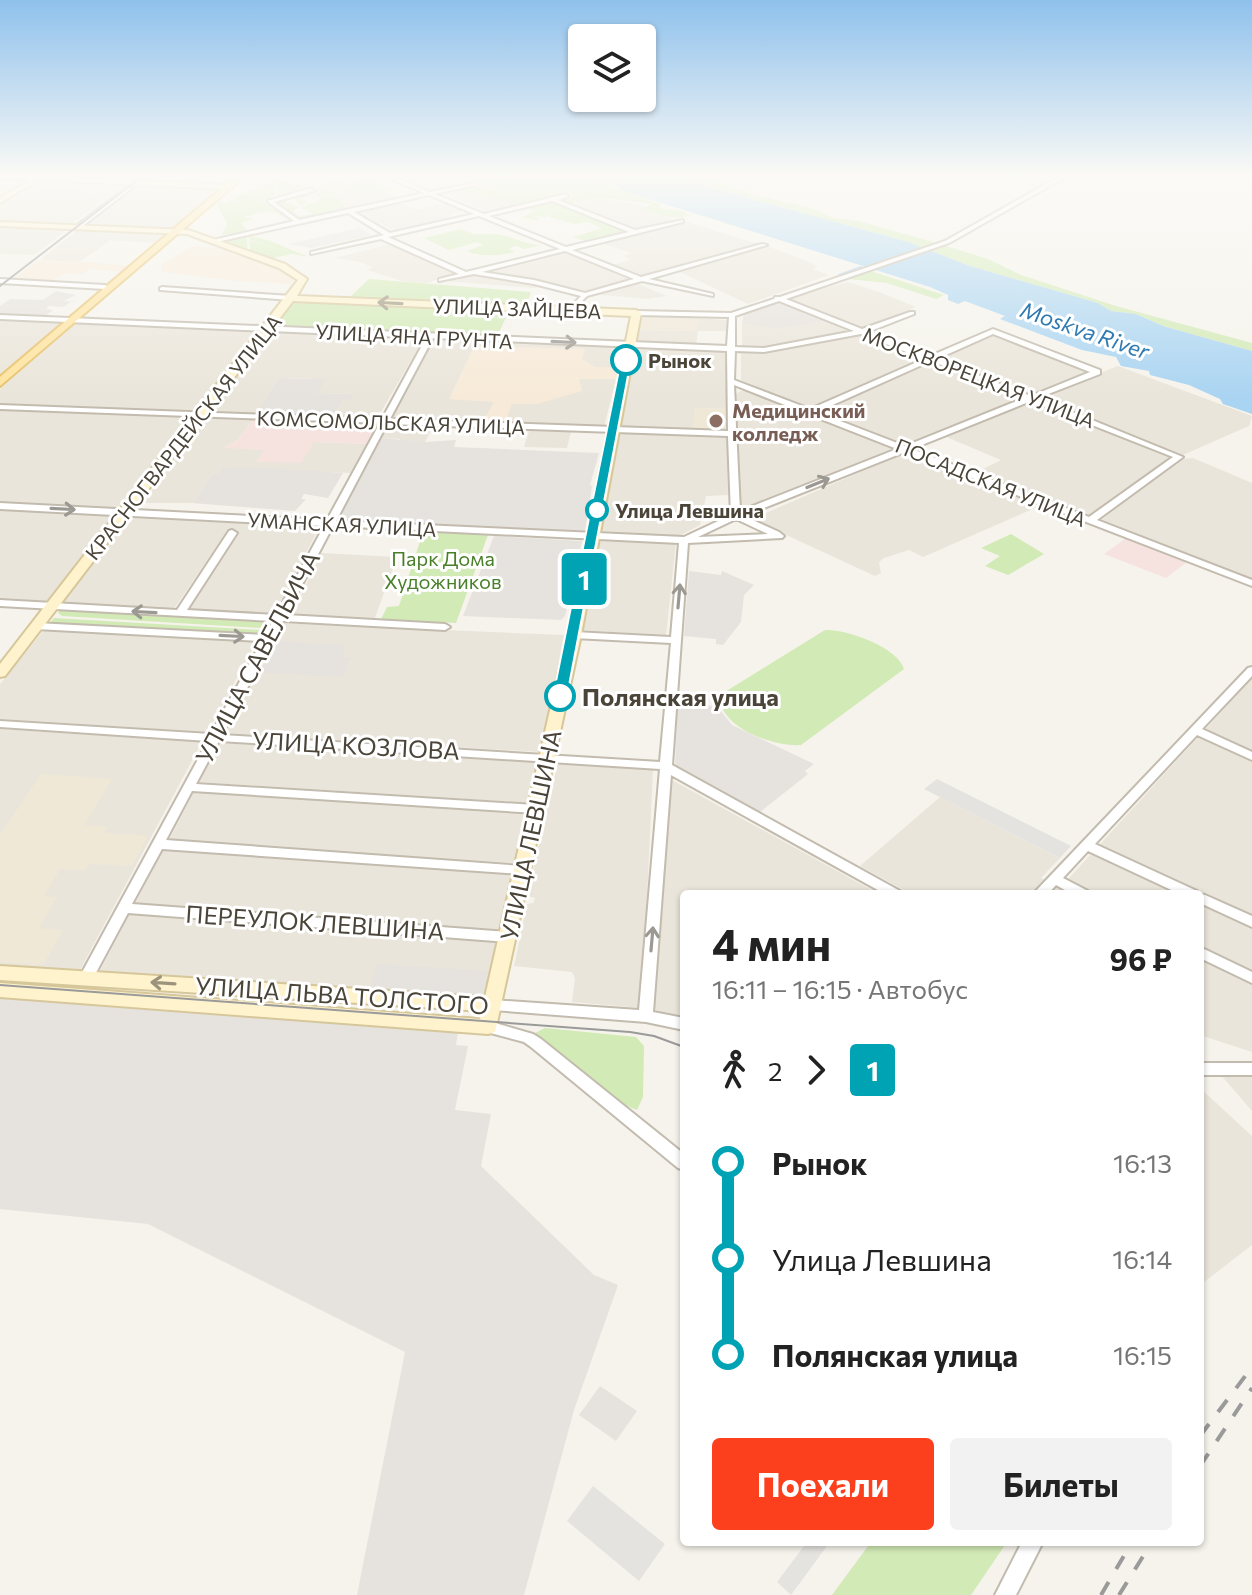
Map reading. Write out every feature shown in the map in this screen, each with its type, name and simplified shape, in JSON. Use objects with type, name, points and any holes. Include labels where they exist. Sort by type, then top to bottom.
[{"type":"main road","points":[[0,383],[156,249]]},
{"type":"street","name":"КРАСНОГВАРДЕЙСКАЯ УЛИЦА","points":[[0,673],[303,279],[296,272],[235,249]]},
{"type":"street","points":[[313,253],[329,249]]},
{"type":"street","points":[[411,249],[465,274]]},
{"type":"street","points":[[441,280],[564,249]]},
{"type":"street","points":[[567,249],[641,279],[711,295]]},
{"type":"street","points":[[474,272],[581,294],[748,249]]},
{"type":"street","name":"УЛИЦА ЗАЙЦЕВА","points":[[162,289],[291,298],[732,315],[926,249]]},
{"type":"street","points":[[0,281],[105,287]]},
{"type":"street","points":[[0,289],[9,281]]},
{"type":"street","points":[[571,310],[581,294]]},
{"type":"street","name":"МОСКВОРЕЦКАЯ УЛИЦА","points":[[777,298],[1179,457],[1089,521]]},
{"type":"street","name":"УЛИЦА ЛЕВШИНА","points":[[488,1027],[574,635],[611,430],[636,313]]},
{"type":"street","name":"УЛИЦА ЯНА ГРУНТА","points":[[0,317],[764,350],[863,331],[912,313]]},
{"type":"street","points":[[732,315],[730,381],[736,516]]},
{"type":"street","points":[[646,1016],[684,540],[736,516],[1097,372],[993,331],[811,412]]},
{"type":"street","name":"УЛИЦА САВЕЛЬИЧА","points":[[86,978],[430,337]]},
{"type":"street","name":"ПОСАДСКАЯ УЛИЦА","points":[[730,381],[1252,583]]},
{"type":"street","name":"КОМСОМОЛЬСКАЯ УЛИЦА","points":[[0,407],[733,434]]},
{"type":"street","name":"УМАНСКАЯ УЛИЦА","points":[[0,506],[592,537],[684,540],[779,536],[736,516]]},
{"type":"street","points":[[179,614],[232,533]]},
{"type":"street","points":[[0,603],[445,627]]},
{"type":"street","points":[[36,626],[268,638]]},
{"type":"street","points":[[574,635],[675,640]]},
{"type":"street","points":[[1044,890],[1252,670]]},
{"type":"street","name":"УЛИЦА КОЗЛОВА","points":[[0,724],[547,756],[664,766]]},
{"type":"street","points":[[1195,730],[1252,756]]},
{"type":"street","points":[[664,766],[888,890]]},
{"type":"street","points":[[187,787],[536,809]]},
{"type":"street","points":[[157,844],[522,870]]},
{"type":"street","points":[[1086,845],[1183,890]]},
{"type":"street","points":[[1054,879],[1075,890]]},
{"type":"street","points":[[1204,900],[1252,922]]},
{"type":"street","name":"ПЕРЕУЛОК ЛЕВШИНА","points":[[123,908],[508,937]]},
{"type":"street","points":[[1204,954],[1252,978]]},
{"type":"street","name":"УЛИЦА ЛЬВА ТОЛСТОГО","points":[[0,973],[646,1016],[680,1023]]},
{"type":"street","name":"УЛИЦА ЛЬВА ТОЛСТОГО","points":[[0,990],[488,1027]]},
{"type":"street","points":[[488,1027],[536,1043],[680,1160]]},
{"type":"street","points":[[1204,1069],[1252,1069]]},
{"type":"street","points":[[1005,1595],[1031,1546]]},
{"type":"shaded area","points":[[0,249],[41,249],[34,255],[0,254]]},
{"type":"shaded area","points":[[53,249],[97,249],[80,262],[40,260]]},
{"type":"shaded area","points":[[186,249],[230,249],[293,272],[294,281],[291,284],[227,280],[162,272],[161,265]]},
{"type":"shaded area","points":[[369,249],[404,249],[458,273],[426,283],[402,281],[367,270],[372,267],[360,262],[335,258]]},
{"type":"shaded area","points":[[621,249],[740,249],[643,277],[613,265],[630,260],[624,256],[632,253]]},
{"type":"shaded area","points":[[755,249],[776,249],[817,266],[813,269],[829,275],[748,304],[678,271]]},
{"type":"shaded area","points":[[565,251],[630,280],[584,292],[537,281],[549,286],[533,288],[446,281]]},
{"type":"shaded area","points":[[37,261],[131,266],[123,272],[90,269],[81,275],[66,273],[51,282],[10,281]]},
{"type":"shaded area","points":[[848,282],[916,307],[864,329],[787,298]]},
{"type":"shaded area","points":[[636,283],[667,296],[648,299],[591,294]]},
{"type":"shaded area","points":[[56,291],[76,295],[63,301],[80,302],[70,302],[64,307],[49,306],[46,309],[53,310],[45,316],[0,314],[0,306],[10,299],[43,300]]},
{"type":"shaded area","points":[[780,302],[826,321],[776,329],[742,323],[744,313]]},
{"type":"shaded area","points":[[641,316],[698,318],[696,331],[638,330]]},
{"type":"shaded area","points":[[698,318],[727,320],[728,331],[698,331],[696,345],[635,343],[638,330],[696,331]]},
{"type":"shaded area","points":[[0,319],[67,322],[0,376]]},
{"type":"shaded area","points":[[826,321],[852,330],[766,347],[742,347],[742,323],[776,329]]},
{"type":"shaded area","points":[[77,322],[260,331],[195,413],[0,406],[0,389]]},
{"type":"shaded area","points":[[270,332],[424,338],[377,419],[333,417],[343,400],[353,394],[317,393],[325,380],[300,378],[278,378],[255,414],[210,412]]},
{"type":"shaded area","points":[[862,334],[924,359],[810,409],[741,380],[741,350],[763,351]]},
{"type":"shaded area","points":[[993,334],[1091,371],[1031,396],[936,358]]},
{"type":"shaded area","points":[[434,339],[624,346],[604,427],[389,420]]},
{"type":"shaded area","points":[[477,346],[585,349],[582,359],[595,367],[617,368],[616,379],[579,379],[582,391],[537,404],[512,404],[507,417],[513,417],[511,423],[488,423],[484,420],[494,402],[449,399]]},
{"type":"shaded area","points":[[633,347],[729,349],[728,409],[695,408],[693,430],[618,428]]},
{"type":"shaded area","points":[[932,363],[1026,398],[906,446],[819,412]]},
{"type":"shaded area","points":[[1118,366],[1252,416],[1249,426],[1183,455],[1036,398]]},
{"type":"shaded area","points":[[278,378],[326,379],[318,393],[353,394],[351,399],[343,400],[333,417],[255,414]]},
{"type":"shaded area","points":[[748,391],[893,449],[741,510],[736,394]]},
{"type":"shaded area","points":[[1034,401],[1174,456],[1087,517],[975,473],[1001,460],[944,436]]},
{"type":"shaded area","points":[[0,408],[195,416],[121,508],[0,503]]},
{"type":"shaded area","points":[[695,408],[728,409],[728,432],[693,430]]},
{"type":"shaded area","points":[[205,418],[253,420],[236,441],[225,447],[265,450],[257,461],[313,442],[367,444],[351,473],[222,468],[218,474],[213,474],[192,503],[143,503]]},
{"type":"shaded area","points":[[253,420],[378,424],[367,444],[314,442],[301,463],[256,462],[264,450],[224,448],[236,441]]},
{"type":"shaded area","points":[[387,425],[433,427],[425,442],[399,441],[381,438]]},
{"type":"shaded area","points":[[529,431],[571,432],[567,448],[524,447]]},
{"type":"shaded area","points":[[615,433],[727,436],[728,495],[706,496],[700,525],[679,536],[597,534]]},
{"type":"shaded area","points":[[381,438],[425,442],[456,440],[454,447],[599,453],[590,485],[585,531],[338,521]]},
{"type":"shaded area","points":[[904,453],[1042,505],[923,557],[909,550],[884,558],[879,562],[881,573],[875,576],[752,519]]},
{"type":"shaded area","points":[[1193,458],[1252,483],[1252,580],[1101,520],[1181,459]]},
{"type":"shaded area","points":[[222,468],[343,473],[328,498],[304,494],[301,499],[306,499],[295,511],[192,503],[213,474],[218,474]]},
{"type":"shaded area","points":[[0,509],[116,514],[48,601],[0,599]]},
{"type":"shaded area","points":[[129,515],[320,526],[273,616],[188,610],[239,534],[234,530],[226,533],[174,609],[62,602]]},
{"type":"shaded area","points":[[494,536],[582,541],[565,616],[561,620],[463,616]]},
{"type":"shaded area","points":[[1126,538],[1187,562],[1166,578],[1104,554]]},
{"type":"shaded area","points":[[597,541],[676,543],[666,635],[578,630]]},
{"type":"shaded area","points":[[321,553],[397,557],[373,623],[290,618]]},
{"type":"shaded area","points":[[689,571],[721,575],[722,571],[754,585],[744,595],[741,622],[723,645],[716,644],[716,639],[684,636]]},
{"type":"shaded area","points":[[280,623],[564,635],[540,752],[222,733]]},
{"type":"shaded area","points":[[44,630],[257,640],[208,732],[0,719],[0,684]]},
{"type":"shaded area","points":[[270,641],[344,645],[343,657],[351,657],[343,677],[254,672]]},
{"type":"shaded area","points":[[1252,678],[1252,1052],[1204,1036],[1204,890],[904,890],[860,866],[940,797],[1060,858],[1041,878],[1060,888]]},
{"type":"shaded area","points":[[678,692],[720,710],[732,725],[814,764],[805,771],[808,774],[759,813],[675,767]]},
{"type":"shaded area","points":[[0,729],[202,742],[80,970],[0,965]]},
{"type":"shaded area","points":[[219,743],[537,761],[528,803],[198,782]]},
{"type":"shaded area","points":[[558,763],[653,769],[642,1008],[572,1002],[575,978],[572,972],[514,966],[527,904],[533,903],[535,898],[527,896]]},
{"type":"shaded area","points":[[41,774],[112,779],[84,825],[107,827],[104,833],[148,836],[132,866],[89,864],[85,870],[60,869],[44,896],[57,897],[39,928],[63,930],[43,965],[0,962],[0,835]]},
{"type":"shaded area","points":[[937,779],[1071,846],[1060,858],[924,789]]},
{"type":"shaded area","points":[[672,780],[872,890],[680,890],[680,1018],[654,1016]]},
{"type":"shaded area","points":[[195,790],[526,812],[514,863],[168,842]]},
{"type":"shaded area","points":[[163,850],[514,872],[484,1000],[100,971]]},
{"type":"shaded area","points":[[377,964],[489,971],[483,999],[369,992]]},
{"type":"shaded area","points":[[0,994],[458,1031],[456,1045],[468,1046],[455,1110],[491,1114],[481,1166],[594,1275],[618,1285],[574,1410],[524,1595],[357,1595],[405,1352],[148,1224],[0,1209]]},
{"type":"shaded area","points":[[1252,1072],[1252,1111],[1220,1074]]},
{"type":"shaded area","points":[[1204,1092],[1252,1136],[1252,1245],[1204,1282]]},
{"type":"shaded area","points":[[600,1386],[637,1411],[616,1441],[579,1415]]},
{"type":"shaded area","points":[[593,1486],[665,1544],[639,1581],[567,1521]]},
{"type":"shaded area","points":[[804,1546],[827,1546],[791,1595],[777,1582]]},
{"type":"green space","points":[[250,249],[291,249],[310,257],[292,254],[269,259],[251,253]]},
{"type":"green space","points":[[511,249],[515,252],[484,255],[467,251]]},
{"type":"green space","points":[[927,249],[957,249],[988,259],[1021,275],[1116,306],[1252,343],[1252,351],[1163,326],[1136,314],[1111,311],[1098,303],[970,266]]},
{"type":"green space","points":[[871,271],[944,295],[936,299],[887,283],[848,279]]},
{"type":"green space","points":[[369,279],[531,292],[526,307],[350,297]]},
{"type":"green space","points":[[295,301],[551,311],[550,315],[508,313],[497,337],[274,326]]},
{"type":"green space","name":"Парк Дома Художников","points":[[424,529],[489,532],[456,623],[381,619],[387,607],[399,606]]},
{"type":"green space","points":[[1011,534],[1044,554],[1008,575],[985,566],[1000,556],[981,548]]},
{"type":"green space","points":[[61,609],[266,621],[262,628],[62,616],[58,613]]},
{"type":"green space","points":[[54,618],[261,630],[258,636],[49,624]]},
{"type":"green space","points":[[825,630],[870,641],[892,653],[904,669],[801,745],[763,739],[728,717],[720,695]]},
{"type":"green space","points":[[545,1028],[636,1037],[644,1046],[643,1097],[637,1110],[611,1097],[556,1055],[535,1033]]},
{"type":"green space","points":[[868,1546],[1004,1546],[971,1595],[832,1595]]},
{"type":"water","name":"Moskva River","points":[[810,249],[927,249],[970,266],[1098,303],[1111,311],[1136,314],[1163,326],[1252,351],[1252,414],[1223,404],[1220,399],[1189,385],[1150,375],[1149,371],[1121,366],[1116,357],[1082,350],[1000,319],[1005,316],[965,301],[958,304],[948,300],[948,295]]},
{"type":"waterway","points":[[839,275],[861,267]]},
{"type":"tram line","points":[[0,286],[47,249]]},
{"type":"tram line","points":[[0,985],[630,1032],[654,1036],[680,1046]]},
{"type":"railway","points":[[1204,1431],[1252,1367]]},
{"type":"railway","points":[[1204,1460],[1252,1388]]},
{"type":"railway","points":[[1101,1595],[1130,1546]]},
{"type":"railway","points":[[1119,1595],[1150,1546]]},
{"type":"bus line","name":"1","points":[[560,696],[626,360]]},
{"type":"place","name":"Рынок","points":[[626,360]]},
{"type":"place","name":"Медицинский колледж","points":[[716,421]]},
{"type":"place","name":"Улица Левшина","points":[[597,510]]},
{"type":"place","name":"Полянская улица","points":[[560,696]]}]
